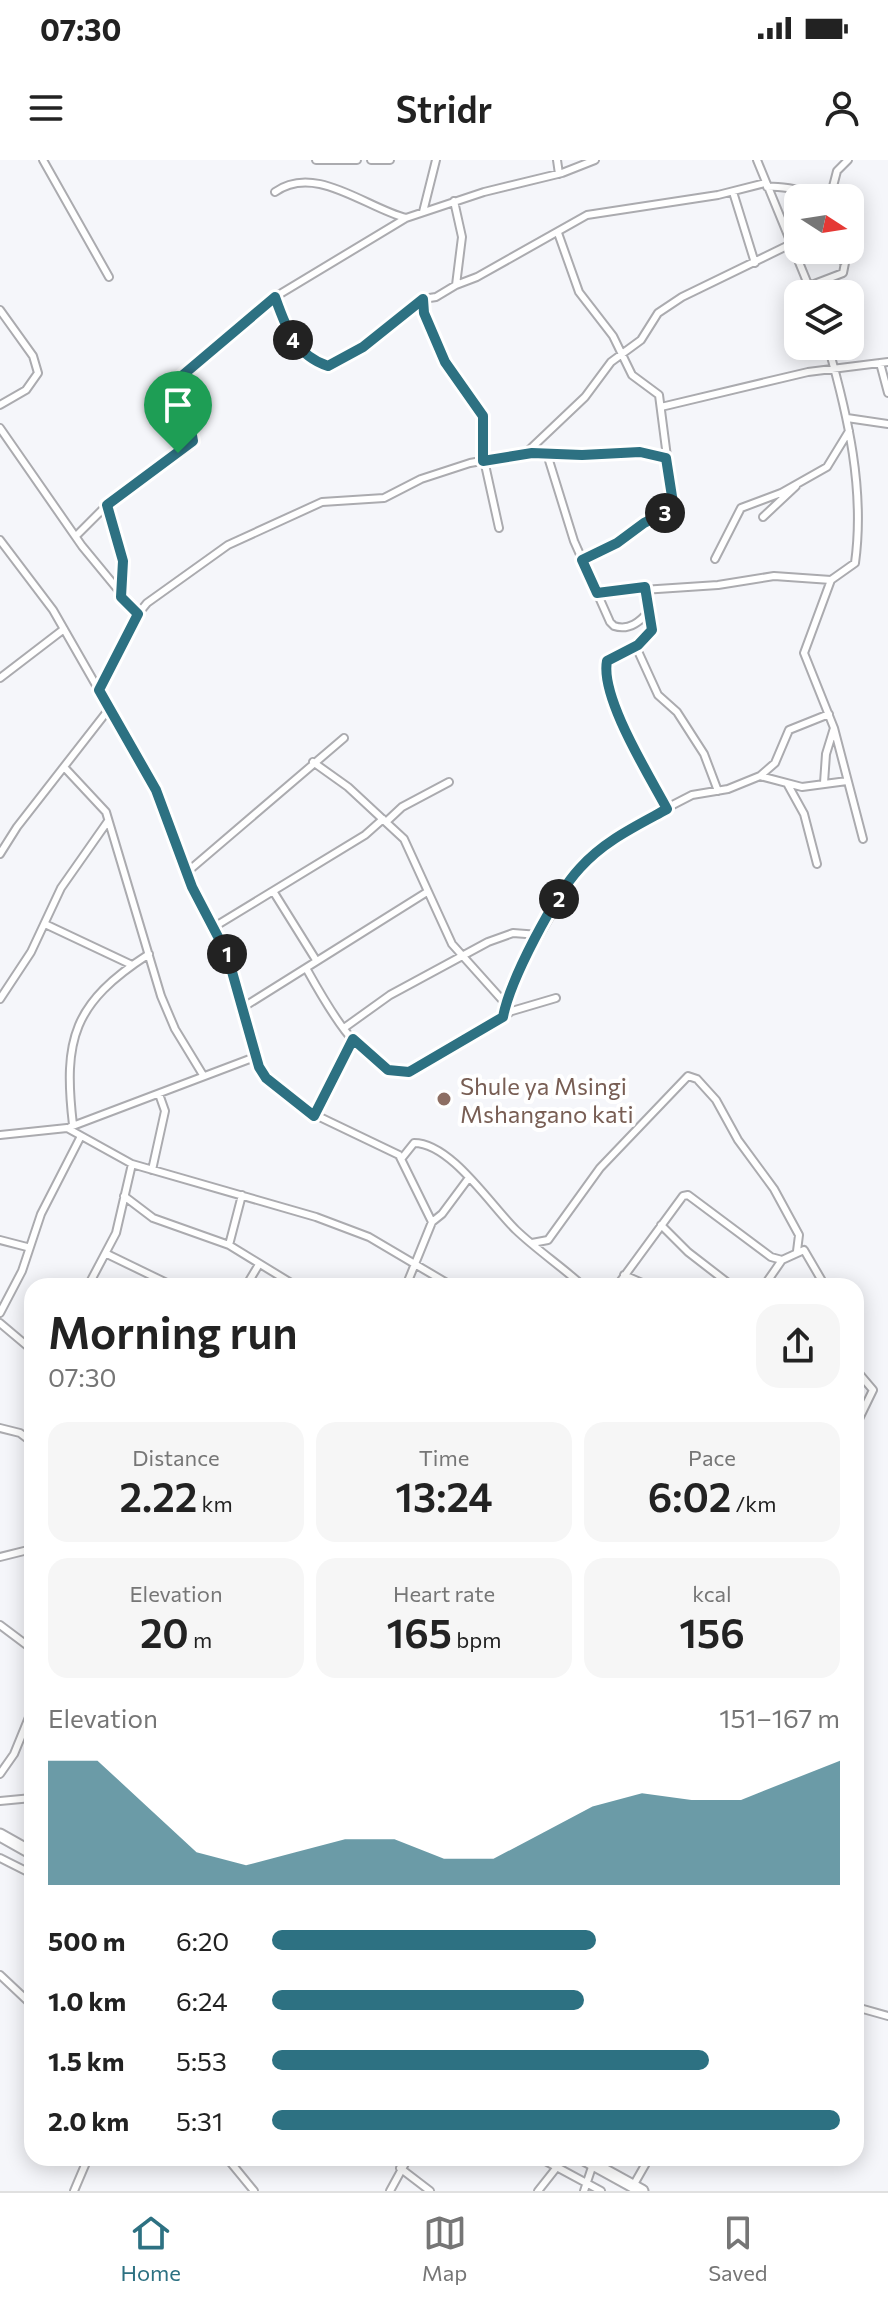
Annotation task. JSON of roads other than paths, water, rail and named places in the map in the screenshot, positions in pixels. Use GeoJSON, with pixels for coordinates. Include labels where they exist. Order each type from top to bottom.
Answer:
{"type":"FeatureCollection","features":[{"type":"Feature","properties":{"kind":"highway"},"geometry":{"type":"LineString","coordinates":[[0,1835],[24,1848]]}},
{"type":"Feature","properties":{"kind":"highway"},"geometry":{"type":"LineString","coordinates":[[597,2166],[637,2188]]}},
{"type":"Feature","properties":{"kind":"street"},"geometry":{"type":"LineString","coordinates":[[43,160],[109,277]]}},
{"type":"Feature","properties":{"kind":"street"},"geometry":{"type":"LineString","coordinates":[[316,160],[357,160]]}},
{"type":"Feature","properties":{"kind":"street"},"geometry":{"type":"LineString","coordinates":[[371,160],[390,160]]}},
{"type":"Feature","properties":{"kind":"street"},"geometry":{"type":"LineString","coordinates":[[423,212],[436,160]]}},
{"type":"Feature","properties":{"kind":"street"},"geometry":{"type":"LineString","coordinates":[[557,160],[559,174]]}},
{"type":"Feature","properties":{"kind":"street"},"geometry":{"type":"LineString","coordinates":[[76,536],[107,505],[193,441],[176,408],[173,387],[177,380],[275,297],[406,218],[454,201],[559,174],[595,160]]}},
{"type":"Feature","properties":{"kind":"street"},"geometry":{"type":"LineString","coordinates":[[757,160],[784,224]]}},
{"type":"Feature","properties":{"kind":"street"},"geometry":{"type":"LineString","coordinates":[[834,184],[837,171],[847,161],[856,160]]}},
{"type":"Feature","properties":{"kind":"street"},"geometry":{"type":"LineString","coordinates":[[275,192],[296,182],[318,183],[385,213],[406,218]]}},
{"type":"Feature","properties":{"kind":"street"},"geometry":{"type":"LineString","coordinates":[[275,297],[295,343],[304,354],[328,366],[363,347],[423,299],[436,297],[587,215],[766,185],[784,187]]}},
{"type":"Feature","properties":{"kind":"street"},"geometry":{"type":"LineString","coordinates":[[733,192],[755,263]]}},
{"type":"Feature","properties":{"kind":"street"},"geometry":{"type":"LineString","coordinates":[[454,201],[462,237],[456,285]]}},
{"type":"Feature","properties":{"kind":"street"},"geometry":{"type":"LineString","coordinates":[[558,233],[579,292],[613,336],[637,382],[655,389],[661,407],[672,508],[617,543],[582,560]]}},
{"type":"Feature","properties":{"kind":"street"},"geometry":{"type":"LineString","coordinates":[[526,453],[585,397],[611,362],[641,340],[658,313],[784,247]]}},
{"type":"Feature","properties":{"kind":"street"},"geometry":{"type":"LineString","coordinates":[[825,280],[843,273],[845,264]]}},
{"type":"Feature","properties":{"kind":"street"},"geometry":{"type":"LineString","coordinates":[[423,299],[424,313],[445,362],[483,416],[483,461],[499,528]]}},
{"type":"Feature","properties":{"kind":"street"},"geometry":{"type":"LineString","coordinates":[[0,310],[33,356],[38,373],[26,390],[0,405]]}},
{"type":"Feature","properties":{"kind":"street"},"geometry":{"type":"LineString","coordinates":[[597,593],[645,587],[718,585],[790,576],[831,580],[852,568],[857,553],[858,504],[850,428],[832,360]]}},
{"type":"Feature","properties":{"kind":"street"},"geometry":{"type":"LineString","coordinates":[[661,407],[834,370],[884,363],[888,393]]}},
{"type":"Feature","properties":{"kind":"street"},"geometry":{"type":"LineString","coordinates":[[847,418],[888,424]]}},
{"type":"Feature","properties":{"kind":"street"},"geometry":{"type":"LineString","coordinates":[[0,428],[29,474],[121,597],[138,614]]}},
{"type":"Feature","properties":{"kind":"street"},"geometry":{"type":"LineString","coordinates":[[715,559],[741,508],[781,493],[831,464],[850,428]]}},
{"type":"Feature","properties":{"kind":"street"},"geometry":{"type":"LineString","coordinates":[[99,690],[138,614],[206,559],[310,505],[384,498],[421,479],[483,461],[526,453],[640,452],[666,458]]}},
{"type":"Feature","properties":{"kind":"street"},"geometry":{"type":"LineString","coordinates":[[547,454],[582,560],[614,626],[635,624],[649,611]]}},
{"type":"Feature","properties":{"kind":"street"},"geometry":{"type":"LineString","coordinates":[[763,517],[800,480]]}},
{"type":"Feature","properties":{"kind":"street"},"geometry":{"type":"LineString","coordinates":[[107,505],[123,561],[121,597]]}},
{"type":"Feature","properties":{"kind":"street"},"geometry":{"type":"LineString","coordinates":[[0,540],[64,629],[156,790],[186,873],[227,954],[255,1057],[266,1078],[314,1116],[402,1158],[432,1222]]}},
{"type":"Feature","properties":{"kind":"street"},"geometry":{"type":"LineString","coordinates":[[831,580],[804,653],[834,728],[863,839]]}},
{"type":"Feature","properties":{"kind":"street"},"geometry":{"type":"LineString","coordinates":[[645,587],[652,630],[638,645],[607,661],[605,680],[615,708],[667,809]]}},
{"type":"Feature","properties":{"kind":"street"},"geometry":{"type":"LineString","coordinates":[[1,676],[64,629]]}},
{"type":"Feature","properties":{"kind":"street"},"geometry":{"type":"LineString","coordinates":[[638,645],[658,695],[677,712],[700,747],[718,791]]}},
{"type":"Feature","properties":{"kind":"street"},"geometry":{"type":"LineString","coordinates":[[0,854],[109,709]]}},
{"type":"Feature","properties":{"kind":"street"},"geometry":{"type":"LineString","coordinates":[[503,1017],[505,1004],[539,935],[579,869],[626,829],[692,795],[718,791],[760,776],[775,763],[789,730],[829,714]]}},
{"type":"Feature","properties":{"kind":"street"},"geometry":{"type":"LineString","coordinates":[[824,783],[826,754],[834,728]]}},
{"type":"Feature","properties":{"kind":"street"},"geometry":{"type":"LineString","coordinates":[[186,873],[344,738]]}},
{"type":"Feature","properties":{"kind":"street"},"geometry":{"type":"LineString","coordinates":[[313,762],[385,821],[413,852],[427,892],[462,957],[512,1011]]}},
{"type":"Feature","properties":{"kind":"street"},"geometry":{"type":"LineString","coordinates":[[64,767],[106,812],[175,1029],[203,1075]]}},
{"type":"Feature","properties":{"kind":"street"},"geometry":{"type":"LineString","coordinates":[[760,776],[788,785],[847,781]]}},
{"type":"Feature","properties":{"kind":"street"},"geometry":{"type":"LineString","coordinates":[[214,927],[365,835],[402,807],[449,782]]}},
{"type":"Feature","properties":{"kind":"street"},"geometry":{"type":"LineString","coordinates":[[788,785],[804,814],[817,864]]}},
{"type":"Feature","properties":{"kind":"street"},"geometry":{"type":"LineString","coordinates":[[0,999],[31,952],[61,888],[108,821]]}},
{"type":"Feature","properties":{"kind":"street"},"geometry":{"type":"LineString","coordinates":[[273,891],[316,960]]}},
{"type":"Feature","properties":{"kind":"street"},"geometry":{"type":"LineString","coordinates":[[242,1008],[427,892]]}},
{"type":"Feature","properties":{"kind":"street"},"geometry":{"type":"LineString","coordinates":[[45,924],[132,965]]}},
{"type":"Feature","properties":{"kind":"street"},"geometry":{"type":"LineString","coordinates":[[344,1028],[390,995],[505,934],[539,935]]}},
{"type":"Feature","properties":{"kind":"street"},"geometry":{"type":"LineString","coordinates":[[149,954],[95,998],[78,1029],[67,1084],[70,1127],[132,1164],[242,1195],[369,1237],[440,1278]]}},
{"type":"Feature","properties":{"kind":"street"},"geometry":{"type":"LineString","coordinates":[[306,968],[344,1028],[388,1070],[409,1072],[512,1011],[556,998]]}},
{"type":"Feature","properties":{"kind":"street"},"geometry":{"type":"LineString","coordinates":[[314,1116],[353,1039]]}},
{"type":"Feature","properties":{"kind":"street"},"geometry":{"type":"LineString","coordinates":[[1,1137],[70,1127],[255,1057]]}},
{"type":"Feature","properties":{"kind":"street"},"geometry":{"type":"LineString","coordinates":[[532,1243],[548,1240],[600,1168],[646,1116],[688,1076],[697,1079],[716,1100],[738,1140],[774,1189],[799,1235],[797,1251]]}},
{"type":"Feature","properties":{"kind":"street"},"geometry":{"type":"LineString","coordinates":[[152,1170],[165,1111],[159,1094]]}},
{"type":"Feature","properties":{"kind":"street"},"geometry":{"type":"LineString","coordinates":[[0,1313],[22,1271],[27,1247],[81,1136]]}},
{"type":"Feature","properties":{"kind":"street"},"geometry":{"type":"LineString","coordinates":[[402,1158],[410,1145],[421,1143],[437,1150],[532,1243],[574,1278]]}},
{"type":"Feature","properties":{"kind":"street"},"geometry":{"type":"LineString","coordinates":[[93,1278],[107,1254],[132,1164]]}},
{"type":"Feature","properties":{"kind":"street"},"geometry":{"type":"LineString","coordinates":[[409,1278],[432,1222],[442,1214],[468,1179]]}},
{"type":"Feature","properties":{"kind":"street"},"geometry":{"type":"LineString","coordinates":[[229,1245],[242,1195]]}},
{"type":"Feature","properties":{"kind":"street"},"geometry":{"type":"LineString","coordinates":[[124,1196],[153,1218],[229,1245],[281,1278]]}},
{"type":"Feature","properties":{"kind":"street"},"geometry":{"type":"LineString","coordinates":[[622,1278],[683,1196],[692,1196],[771,1257],[782,1260]]}},
{"type":"Feature","properties":{"kind":"street"},"geometry":{"type":"LineString","coordinates":[[661,1225],[688,1252],[722,1278]]}},
{"type":"Feature","properties":{"kind":"street"},"geometry":{"type":"LineString","coordinates":[[0,1240],[27,1247]]}},
{"type":"Feature","properties":{"kind":"street"},"geometry":{"type":"LineString","coordinates":[[770,1278],[782,1260],[804,1250],[821,1278]]}},
{"type":"Feature","properties":{"kind":"street"},"geometry":{"type":"LineString","coordinates":[[107,1254],[156,1278]]}},
{"type":"Feature","properties":{"kind":"street"},"geometry":{"type":"LineString","coordinates":[[251,1278],[258,1266]]}},
{"type":"Feature","properties":{"kind":"street"},"geometry":{"type":"LineString","coordinates":[[624,1275],[631,1278]]}},
{"type":"Feature","properties":{"kind":"street"},"geometry":{"type":"LineString","coordinates":[[0,1323],[24,1343]]}},
{"type":"Feature","properties":{"kind":"street"},"geometry":{"type":"LineString","coordinates":[[864,1379],[873,1390],[864,1409]]}},
{"type":"Feature","properties":{"kind":"street"},"geometry":{"type":"LineString","coordinates":[[0,1428],[24,1438]]}},
{"type":"Feature","properties":{"kind":"street"},"geometry":{"type":"LineString","coordinates":[[0,1557],[24,1551]]}},
{"type":"Feature","properties":{"kind":"street"},"geometry":{"type":"LineString","coordinates":[[0,1625],[24,1643]]}},
{"type":"Feature","properties":{"kind":"street"},"geometry":{"type":"LineString","coordinates":[[0,1774],[14,1754],[24,1730]]}},
{"type":"Feature","properties":{"kind":"street"},"geometry":{"type":"LineString","coordinates":[[0,1801],[24,1799]]}},
{"type":"Feature","properties":{"kind":"street"},"geometry":{"type":"LineString","coordinates":[[0,1858],[24,1870]]}},
{"type":"Feature","properties":{"kind":"street"},"geometry":{"type":"LineString","coordinates":[[0,1975],[24,1998]]}},
{"type":"Feature","properties":{"kind":"street"},"geometry":{"type":"LineString","coordinates":[[864,2009],[888,2016]]}},
{"type":"Feature","properties":{"kind":"street"},"geometry":{"type":"LineString","coordinates":[[74,2191],[85,2166]]}},
{"type":"Feature","properties":{"kind":"street"},"geometry":{"type":"LineString","coordinates":[[234,2166],[254,2191]]}},
{"type":"Feature","properties":{"kind":"street"},"geometry":{"type":"LineString","coordinates":[[585,2187],[586,2166]]}},
{"type":"Feature","properties":{"kind":"street"},"geometry":{"type":"LineString","coordinates":[[637,2188],[646,2166]]}},
{"type":"Feature","properties":{"kind":"street"},"geometry":{"type":"LineString","coordinates":[[538,2191],[557,2167],[585,2187],[601,2191]]}},
{"type":"Feature","properties":{"kind":"street"},"geometry":{"type":"LineString","coordinates":[[390,2191],[400,2168],[430,2191]]}},
{"type":"Feature","properties":{"kind":"place","name":"Shule ya Msingi Mshangano kati"},"geometry":{"type":"Point","coordinates":[444,1099]}}]}
